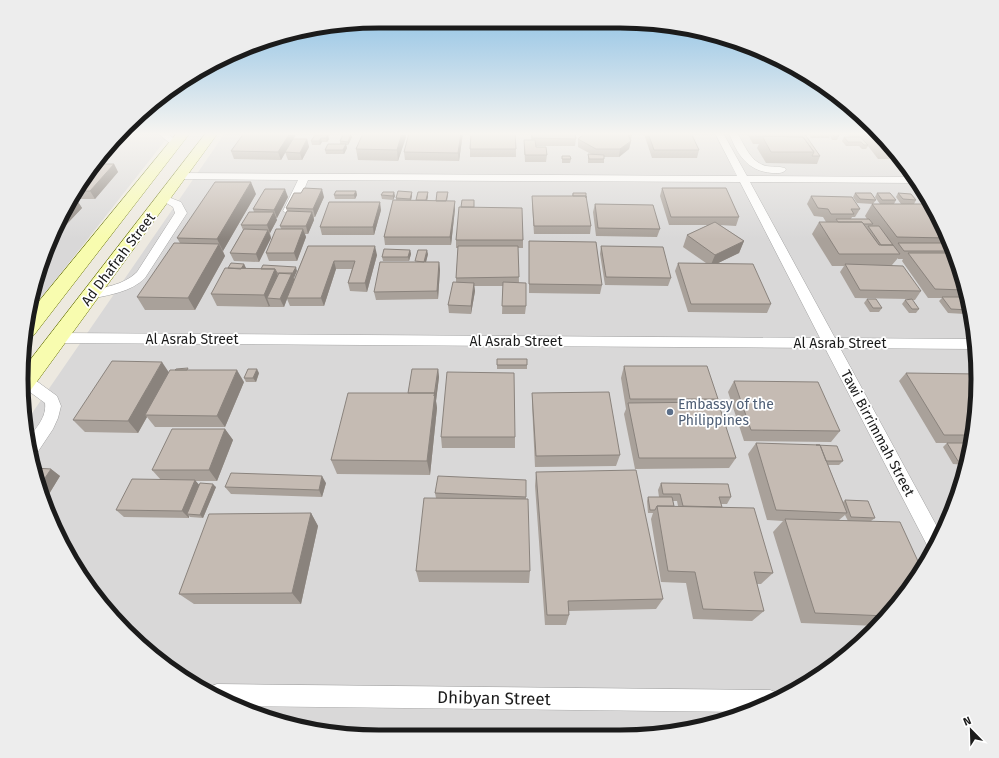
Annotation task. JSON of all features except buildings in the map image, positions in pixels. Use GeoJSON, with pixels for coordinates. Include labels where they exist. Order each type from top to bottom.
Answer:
{"type":"FeatureCollection","features":[{"type":"Feature","properties":{"kind":"main road","name":"Ad Dhafrah Street"},"geometry":{"type":"LineString","coordinates":[[33,321],[156,168]]}},
{"type":"Feature","properties":{"kind":"main road","name":"Ad Dhafrah Street"},"geometry":{"type":"LineString","coordinates":[[28,378],[186,168]]}},
{"type":"Feature","properties":{"kind":"street","name":"Tawi Birrimmah Street"},"geometry":{"type":"LineString","coordinates":[[738,168],[933,537]]}},
{"type":"Feature","properties":{"kind":"street"},"geometry":{"type":"LineString","coordinates":[[761,168],[768,170],[816,170]]}},
{"type":"Feature","properties":{"kind":"street"},"geometry":{"type":"LineString","coordinates":[[180,176],[909,180]]}},
{"type":"Feature","properties":{"kind":"street"},"geometry":{"type":"LineString","coordinates":[[284,224],[305,176]]}},
{"type":"Feature","properties":{"kind":"street"},"geometry":{"type":"LineString","coordinates":[[90,296],[123,287],[141,275],[181,213],[181,209],[177,204],[163,198]]}},
{"type":"Feature","properties":{"kind":"street","name":"Al Asrab Street"},"geometry":{"type":"LineString","coordinates":[[58,338],[969,344]]}},
{"type":"Feature","properties":{"kind":"street"},"geometry":{"type":"LineString","coordinates":[[28,386],[52,400],[54,404],[53,415],[34,443]]}},
{"type":"Feature","properties":{"kind":"street","name":"Dhibyan Street"},"geometry":{"type":"LineString","coordinates":[[227,695],[759,701]]}},
{"type":"Feature","properties":{"kind":"shaded area"},"geometry":{"type":"Polygon","coordinates":[[[99,168],[143,168],[36,304],[47,266],[64,224],[75,203],[99,168]]]}},
{"type":"Feature","properties":{"kind":"shaded area"},"geometry":{"type":"Polygon","coordinates":[[[201,168],[900,168],[912,184],[935,224],[952,266],[964,311],[970,356],[971,379],[968,425],[959,470],[952,492],[935,534],[924,554],[912,574],[884,610],[851,643],[834,657],[796,683],[775,694],[711,718],[666,727],[643,729],[356,729],[333,727],[288,718],[224,694],[184,671],[148,643],[115,610],[87,574],[64,534],[47,492],[40,470],[30,416],[201,168]]]}},
{"type":"Feature","properties":{"kind":"place","name":"Embassy of the Philippines"},"geometry":{"type":"Point","coordinates":[670,412]}}]}
